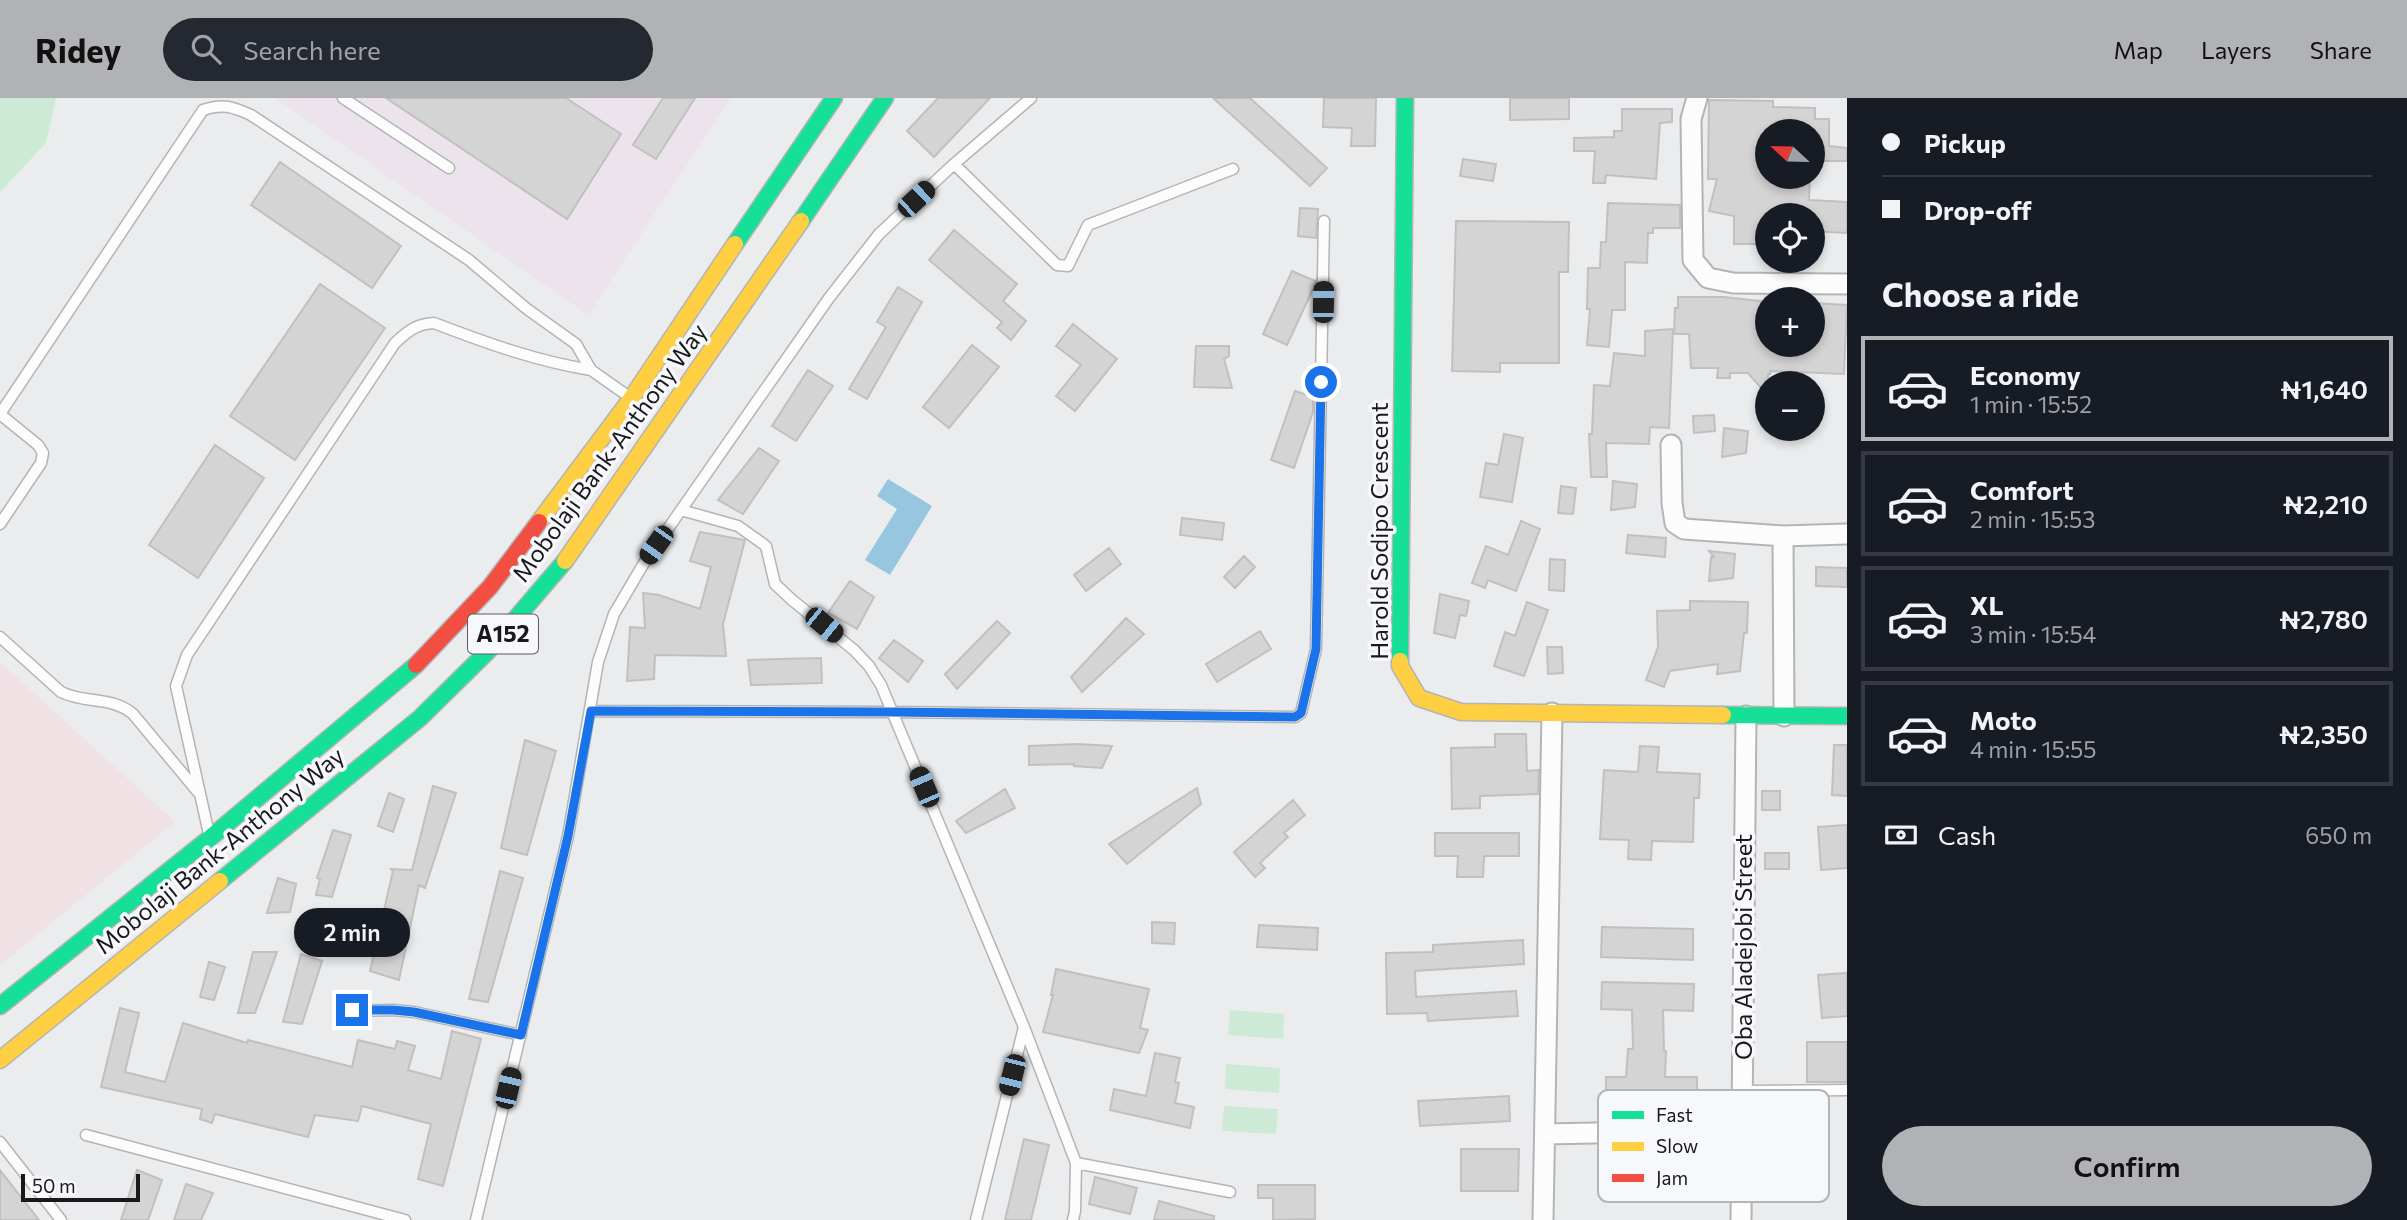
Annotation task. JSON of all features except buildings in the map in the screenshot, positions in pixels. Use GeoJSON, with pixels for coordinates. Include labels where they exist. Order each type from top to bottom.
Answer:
{"type":"FeatureCollection","features":[{"type":"Feature","properties":{"kind":"main road","name":"Mobolaji Bank-Anthony Way"},"geometry":{"type":"LineString","coordinates":[[0,1006],[210,838],[407,674],[490,587],[631,399],[834,98]]}},
{"type":"Feature","properties":{"kind":"main road","name":"Mobolaji Bank-Anthony Way"},"geometry":{"type":"LineString","coordinates":[[0,1060],[420,718],[487,652],[574,550],[885,98]]}},
{"type":"Feature","properties":{"kind":"main road","name":"Harold Sodipo Crescent"},"geometry":{"type":"LineString","coordinates":[[1405,98],[1401,666],[1419,698],[1461,712],[1847,716]]}},
{"type":"Feature","properties":{"kind":"street"},"geometry":{"type":"LineString","coordinates":[[1697,98],[1691,119],[1693,260],[1708,278],[1733,283],[1847,284]]}},
{"type":"Feature","properties":{"kind":"street"},"geometry":{"type":"LineString","coordinates":[[1671,445],[1675,523],[1684,529],[1783,536],[1847,534]]}},
{"type":"Feature","properties":{"kind":"street"},"geometry":{"type":"LineString","coordinates":[[1783,536],[1784,716]]}},
{"type":"Feature","properties":{"kind":"street"},"geometry":{"type":"LineString","coordinates":[[1543,1220],[1552,713]]}},
{"type":"Feature","properties":{"kind":"street","name":"Oba Aladejobi Street"},"geometry":{"type":"LineString","coordinates":[[1743,1090],[1746,716]]}},
{"type":"Feature","properties":{"kind":"street"},"geometry":{"type":"LineString","coordinates":[[1545,1134],[1598,1133]]}},
{"type":"Feature","properties":{"kind":"street","name":"Oba Aladejobi Street"},"geometry":{"type":"LineString","coordinates":[[1741,1202],[1741,1220]]}},
{"type":"Feature","properties":{"kind":"lane"},"geometry":{"type":"LineString","coordinates":[[343,98],[449,168]]}},
{"type":"Feature","properties":{"kind":"lane"},"geometry":{"type":"LineString","coordinates":[[476,1220],[568,836],[598,662],[614,614],[644,563],[830,298],[879,234],[954,164],[1031,98]]}},
{"type":"Feature","properties":{"kind":"lane"},"geometry":{"type":"LineString","coordinates":[[0,524],[41,463],[43,453],[38,445],[0,414],[203,110],[216,105],[229,105],[251,116],[469,260],[527,309],[576,344],[591,370],[631,399]]}},
{"type":"Feature","properties":{"kind":"lane"},"geometry":{"type":"LineString","coordinates":[[954,164],[1057,265],[1068,266],[1088,225],[1233,169]]}},
{"type":"Feature","properties":{"kind":"lane"},"geometry":{"type":"LineString","coordinates":[[591,711],[1295,717],[1301,713],[1316,649],[1324,221]]}},
{"type":"Feature","properties":{"kind":"lane"},"geometry":{"type":"LineString","coordinates":[[210,838],[176,686],[187,655],[395,343],[410,329],[421,324],[434,323],[511,352],[591,370]]}},
{"type":"Feature","properties":{"kind":"lane"},"geometry":{"type":"LineString","coordinates":[[681,510],[738,526],[766,546],[775,584],[854,650],[869,666],[881,685],[1024,1027],[1076,1163],[1073,1220]]}},
{"type":"Feature","properties":{"kind":"lane"},"geometry":{"type":"LineString","coordinates":[[0,637],[61,692],[72,698],[123,706],[201,795]]}},
{"type":"Feature","properties":{"kind":"lane"},"geometry":{"type":"LineString","coordinates":[[352,1010],[414,1012],[521,1035]]}},
{"type":"Feature","properties":{"kind":"lane"},"geometry":{"type":"LineString","coordinates":[[976,1220],[1024,1027]]}},
{"type":"Feature","properties":{"kind":"lane"},"geometry":{"type":"LineString","coordinates":[[1829,1090],[1847,1090]]}},
{"type":"Feature","properties":{"kind":"lane"},"geometry":{"type":"LineString","coordinates":[[86,1135],[405,1220]]}},
{"type":"Feature","properties":{"kind":"lane"},"geometry":{"type":"LineString","coordinates":[[0,1142],[61,1220]]}},
{"type":"Feature","properties":{"kind":"lane"},"geometry":{"type":"LineString","coordinates":[[1076,1163],[1230,1192]]}},
{"type":"Feature","properties":{"kind":"shaded area"},"geometry":{"type":"Polygon","coordinates":[[[275,98],[731,98],[588,315],[275,98]]]}},
{"type":"Feature","properties":{"kind":"shaded area"},"geometry":{"type":"Polygon","coordinates":[[[0,662],[175,822],[0,965],[0,662]]]}},
{"type":"Feature","properties":{"kind":"green space"},"geometry":{"type":"Polygon","coordinates":[[[0,98],[56,98],[46,143],[0,192],[0,98]]]}},
{"type":"Feature","properties":{"kind":"green space"},"geometry":{"type":"Polygon","coordinates":[[[1230,1010],[1284,1014],[1283,1039],[1228,1035],[1230,1010]]]}},
{"type":"Feature","properties":{"kind":"green space"},"geometry":{"type":"Polygon","coordinates":[[[1226,1064],[1280,1068],[1279,1093],[1225,1089],[1226,1064]]]}},
{"type":"Feature","properties":{"kind":"green space"},"geometry":{"type":"Polygon","coordinates":[[[1224,1106],[1278,1109],[1276,1134],[1222,1131],[1224,1106]]]}},
{"type":"Feature","properties":{"kind":"water"},"geometry":{"type":"Polygon","coordinates":[[[888,479],[932,506],[890,575],[865,560],[897,509],[877,496],[888,479]]]}},
{"type":"Feature","properties":{"kind":"traffic: fast"},"geometry":{"type":"LineString","coordinates":[[735,244],[834,98]]}},
{"type":"Feature","properties":{"kind":"traffic: fast"},"geometry":{"type":"LineString","coordinates":[[801,221],[885,98]]}},
{"type":"Feature","properties":{"kind":"traffic: fast"},"geometry":{"type":"LineString","coordinates":[[1400,661],[1405,98]]}},
{"type":"Feature","properties":{"kind":"traffic: fast"},"geometry":{"type":"LineString","coordinates":[[220,881],[420,718],[487,652],[565,561]]}},
{"type":"Feature","properties":{"kind":"traffic: fast"},"geometry":{"type":"LineString","coordinates":[[0,1006],[210,838],[416,665]]}},
{"type":"Feature","properties":{"kind":"traffic: fast"},"geometry":{"type":"LineString","coordinates":[[1723,715],[1847,716]]}},
{"type":"Feature","properties":{"kind":"traffic: slow"},"geometry":{"type":"LineString","coordinates":[[565,561],[801,221]]}},
{"type":"Feature","properties":{"kind":"traffic: slow"},"geometry":{"type":"LineString","coordinates":[[539,522],[631,399],[735,244]]}},
{"type":"Feature","properties":{"kind":"traffic: slow"},"geometry":{"type":"LineString","coordinates":[[1400,661],[1400,666],[1419,698],[1461,712],[1723,715]]}},
{"type":"Feature","properties":{"kind":"traffic: slow"},"geometry":{"type":"LineString","coordinates":[[0,1060],[220,881]]}},
{"type":"Feature","properties":{"kind":"traffic: jam"},"geometry":{"type":"LineString","coordinates":[[416,665],[490,587],[539,522]]}},
{"type":"Feature","properties":{"kind":"route"},"geometry":{"type":"LineString","coordinates":[[352,1010],[414,1012],[521,1035],[568,836],[591,711],[1295,717],[1301,713],[1316,649],[1321,382]]}}]}
